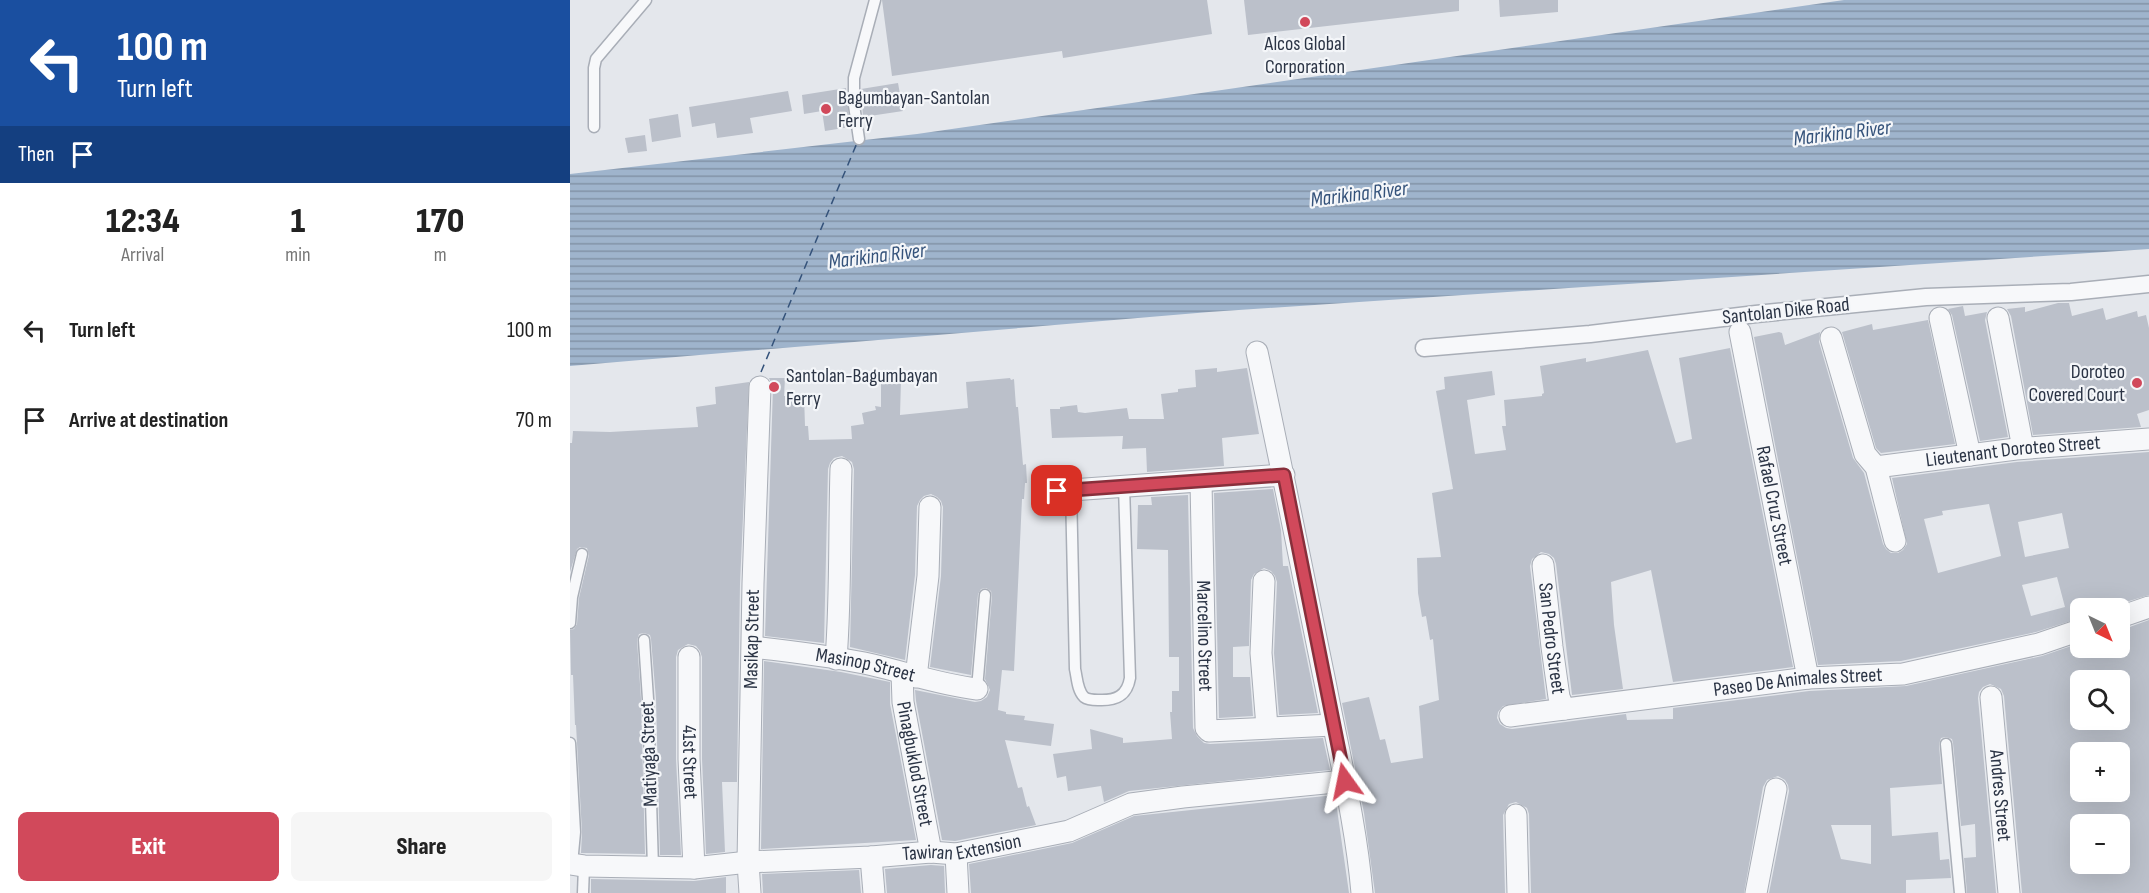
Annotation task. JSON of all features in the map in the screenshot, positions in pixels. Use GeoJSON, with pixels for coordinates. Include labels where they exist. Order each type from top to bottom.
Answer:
{"type":"FeatureCollection","features":[{"type":"Feature","properties":{"kind":"street","name":"Santolan Dike Road"},"geometry":{"type":"LineString","coordinates":[[1424,348],[1590,334],[1926,297],[2071,292],[2149,284]]}},
{"type":"Feature","properties":{"kind":"street"},"geometry":{"type":"LineString","coordinates":[[1940,318],[1970,456]]}},
{"type":"Feature","properties":{"kind":"street"},"geometry":{"type":"LineString","coordinates":[[1998,318],[2023,448]]}},
{"type":"Feature","properties":{"kind":"street","name":"Rafael Cruz Street"},"geometry":{"type":"LineString","coordinates":[[1740,332],[1808,678]]}},
{"type":"Feature","properties":{"kind":"street"},"geometry":{"type":"LineString","coordinates":[[1831,338],[1865,454],[1876,467],[1895,541]]}},
{"type":"Feature","properties":{"kind":"street"},"geometry":{"type":"LineString","coordinates":[[1257,352],[1345,781],[1359,855],[1362,893]]}},
{"type":"Feature","properties":{"kind":"street","name":"Masikap Street"},"geometry":{"type":"LineString","coordinates":[[750,893],[748,862],[753,584],[760,387]]}},
{"type":"Feature","properties":{"kind":"street","name":"Lieutenant Doroteo Street"},"geometry":{"type":"LineString","coordinates":[[1876,467],[2023,448],[2149,439]]}},
{"type":"Feature","properties":{"kind":"street"},"geometry":{"type":"LineString","coordinates":[[836,659],[840,611],[841,469]]}},
{"type":"Feature","properties":{"kind":"street"},"geometry":{"type":"LineString","coordinates":[[1043,492],[1284,475]]}},
{"type":"Feature","properties":{"kind":"street","name":"Marcelino Street"},"geometry":{"type":"LineString","coordinates":[[1201,482],[1206,728],[1209,731],[1333,725]]}},
{"type":"Feature","properties":{"kind":"street","name":"Pinagbuklod Street"},"geometry":{"type":"LineString","coordinates":[[930,507],[928,576],[903,702],[931,852]]}},
{"type":"Feature","properties":{"kind":"street","name":"San Pedro Street"},"geometry":{"type":"LineString","coordinates":[[1543,565],[1559,697],[1564,709]]}},
{"type":"Feature","properties":{"kind":"street"},"geometry":{"type":"LineString","coordinates":[[1264,581],[1261,653],[1267,727]]}},
{"type":"Feature","properties":{"kind":"street"},"geometry":{"type":"LineString","coordinates":[[2130,614],[2149,607]]}},
{"type":"Feature","properties":{"kind":"street","name":"Paseo De Animales Street"},"geometry":{"type":"LineString","coordinates":[[1510,716],[1808,678],[1903,674],[2039,644],[2070,633]]}},
{"type":"Feature","properties":{"kind":"street","name":"Masinop Street"},"geometry":{"type":"LineString","coordinates":[[753,647],[872,664],[909,675],[977,689]]}},
{"type":"Feature","properties":{"kind":"street","name":"41st Street"},"geometry":{"type":"LineString","coordinates":[[689,657],[689,759],[694,868]]}},
{"type":"Feature","properties":{"kind":"street","name":"Andres Street"},"geometry":{"type":"LineString","coordinates":[[1991,697],[2009,893]]}},
{"type":"Feature","properties":{"kind":"street","name":"Tawiran Extension"},"geometry":{"type":"LineString","coordinates":[[575,865],[694,868],[748,862],[931,852],[956,854],[1069,831],[1131,804],[1345,781]]}},
{"type":"Feature","properties":{"kind":"street"},"geometry":{"type":"LineString","coordinates":[[1756,893],[1776,789]]}},
{"type":"Feature","properties":{"kind":"street"},"geometry":{"type":"LineString","coordinates":[[1516,815],[1518,893]]}},
{"type":"Feature","properties":{"kind":"street"},"geometry":{"type":"LineString","coordinates":[[956,854],[958,893]]}},
{"type":"Feature","properties":{"kind":"street"},"geometry":{"type":"LineString","coordinates":[[872,857],[874,893]]}},
{"type":"Feature","properties":{"kind":"lane"},"geometry":{"type":"LineString","coordinates":[[594,127],[596,59],[645,0]]}},
{"type":"Feature","properties":{"kind":"lane"},"geometry":{"type":"LineString","coordinates":[[859,139],[854,105],[854,78],[875,0]]}},
{"type":"Feature","properties":{"kind":"lane"},"geometry":{"type":"LineString","coordinates":[[1071,490],[1078,686],[1084,697],[1109,701],[1120,697],[1128,689],[1130,678],[1124,486]]}},
{"type":"Feature","properties":{"kind":"lane"},"geometry":{"type":"LineString","coordinates":[[570,622],[572,597],[582,554]]}},
{"type":"Feature","properties":{"kind":"lane"},"geometry":{"type":"LineString","coordinates":[[977,689],[985,595]]}},
{"type":"Feature","properties":{"kind":"lane","name":"Matiyaga Street"},"geometry":{"type":"LineString","coordinates":[[644,639],[653,868]]}},
{"type":"Feature","properties":{"kind":"lane"},"geometry":{"type":"LineString","coordinates":[[570,743],[575,865],[583,893]]}},
{"type":"Feature","properties":{"kind":"lane"},"geometry":{"type":"LineString","coordinates":[[1946,744],[1960,893]]}},
{"type":"Feature","properties":{"kind":"water","name":"Marikina River"},"geometry":{"type":"Polygon","coordinates":[[[1844,0],[2149,0],[2149,249],[1209,312],[570,366],[570,174],[917,134],[1844,0]]]}},
{"type":"Feature","properties":{"kind":"building"},"geometry":{"type":"Polygon","coordinates":[[[882,0],[1207,0],[1212,34],[1063,58],[1062,51],[892,76],[882,0]]]}},
{"type":"Feature","properties":{"kind":"building","name":"Alcos Global Corporation"},"geometry":{"type":"Polygon","coordinates":[[[1244,0],[1459,0],[1459,11],[1248,35],[1244,0]]]}},
{"type":"Feature","properties":{"kind":"building"},"geometry":{"type":"Polygon","coordinates":[[[1499,0],[1558,0],[1558,12],[1500,17],[1499,0]]]}},
{"type":"Feature","properties":{"kind":"building"},"geometry":{"type":"Polygon","coordinates":[[[898,83],[903,111],[863,117],[861,89],[898,83]]]}},
{"type":"Feature","properties":{"kind":"building","name":"Bagumbayan-Santolan Ferry"},"geometry":{"type":"Polygon","coordinates":[[[846,88],[850,127],[825,131],[822,111],[804,114],[802,95],[846,88]]]}},
{"type":"Feature","properties":{"kind":"building"},"geometry":{"type":"Polygon","coordinates":[[[788,91],[792,111],[750,118],[753,133],[717,138],[715,123],[692,127],[689,107],[788,91]]]}},
{"type":"Feature","properties":{"kind":"building"},"geometry":{"type":"Polygon","coordinates":[[[678,114],[681,137],[652,142],[649,119],[678,114]]]}},
{"type":"Feature","properties":{"kind":"building"},"geometry":{"type":"Polygon","coordinates":[[[645,135],[647,151],[628,153],[625,138],[645,135]]]}},
{"type":"Feature","properties":{"kind":"building"},"geometry":{"type":"Polygon","coordinates":[[[2058,303],[2069,303],[2072,316],[2103,308],[2106,320],[2137,311],[2138,317],[2146,315],[2149,328],[2149,410],[2137,414],[2141,427],[2033,435],[2011,316],[2007,309],[2025,307],[2025,312],[2058,303]]]}},
{"type":"Feature","properties":{"kind":"building"},"geometry":{"type":"Polygon","coordinates":[[[1963,306],[1965,316],[1987,312],[1985,320],[2008,437],[1980,441],[1952,315],[1948,309],[1963,306]]]}},
{"type":"Feature","properties":{"kind":"building"},"geometry":{"type":"Polygon","coordinates":[[[1928,320],[1955,444],[1881,453],[1876,448],[1842,332],[1872,324],[1873,330],[1928,320]]]}},
{"type":"Feature","properties":{"kind":"building"},"geometry":{"type":"Polygon","coordinates":[[[1779,332],[1782,333],[1785,345],[1820,332],[1819,342],[1853,458],[1864,473],[1883,544],[1891,553],[1898,553],[1907,544],[1892,478],[2017,462],[2149,452],[2149,595],[2130,601],[2130,598],[2070,598],[2070,621],[2036,632],[1901,661],[1818,665],[1754,337],[1779,332]],[[1989,504],[1942,511],[1943,515],[1924,519],[1938,573],[2001,556],[1989,504]],[[2062,513],[2018,522],[2025,557],[2069,548],[2062,513]],[[2057,577],[2022,585],[2031,616],[2065,607],[2057,577]]]}},
{"type":"Feature","properties":{"kind":"building"},"geometry":{"type":"Polygon","coordinates":[[[1730,348],[1793,667],[1673,682],[1651,570],[1611,582],[1614,625],[1623,689],[1572,695],[1556,564],[1554,558],[1549,554],[1541,552],[1532,559],[1530,566],[1546,699],[1503,706],[1497,718],[1500,724],[1512,729],[1626,714],[1627,720],[1673,719],[1673,708],[1809,691],[1906,686],[2042,656],[2070,646],[2070,658],[2130,658],[2130,627],[2149,620],[2149,893],[2022,893],[2004,696],[2001,689],[1990,684],[1983,687],[1978,698],[1996,893],[1967,893],[1964,858],[1976,857],[1975,824],[1961,826],[1953,743],[1952,739],[1946,737],[1941,738],[1939,744],[1942,784],[1890,788],[1892,836],[1938,832],[1940,860],[1949,859],[1951,878],[1906,880],[1906,893],[1769,893],[1789,791],[1785,780],[1778,776],[1767,780],[1763,787],[1744,893],[1531,893],[1529,814],[1527,808],[1516,802],[1509,804],[1503,815],[1505,893],[1375,893],[1364,813],[1342,703],[1369,697],[1380,740],[1385,739],[1391,763],[1423,758],[1419,706],[1439,700],[1433,639],[1430,640],[1426,616],[1422,617],[1418,593],[1417,558],[1441,557],[1432,493],[1453,489],[1436,391],[1445,389],[1444,377],[1492,371],[1495,395],[1467,400],[1475,454],[1506,450],[1502,426],[1506,426],[1504,400],[1542,396],[1544,393],[1540,366],[1586,358],[1586,362],[1648,350],[1676,443],[1692,439],[1679,358],[1730,348]],[[1831,825],[1841,859],[1871,864],[1871,825],[1831,825]]]}},
{"type":"Feature","properties":{"kind":"building"},"geometry":{"type":"Polygon","coordinates":[[[1217,368],[1217,372],[1247,368],[1259,434],[1222,438],[1224,466],[1147,472],[1146,448],[1122,449],[1123,436],[1052,438],[1050,409],[1077,405],[1078,412],[1085,413],[1127,408],[1129,419],[1164,419],[1161,394],[1196,387],[1195,370],[1217,368]]]}},
{"type":"Feature","properties":{"kind":"building"},"geometry":{"type":"Polygon","coordinates":[[[769,378],[785,378],[784,396],[804,395],[805,426],[808,426],[809,440],[852,439],[851,426],[864,424],[862,413],[876,410],[875,406],[881,407],[881,379],[901,380],[900,415],[968,408],[966,382],[1014,379],[1027,483],[1025,483],[1024,499],[1022,499],[1014,671],[1002,670],[998,710],[1006,714],[1025,716],[1024,720],[1054,724],[1051,746],[1005,740],[1018,788],[1022,787],[1027,807],[1029,806],[1036,825],[955,841],[942,840],[915,690],[975,702],[987,697],[990,690],[985,679],[992,596],[991,591],[986,588],[981,589],[978,594],[971,675],[930,667],[941,576],[943,507],[937,497],[931,494],[924,496],[917,506],[915,575],[905,660],[850,647],[854,469],[852,462],[842,456],[834,458],[828,469],[824,643],[765,636],[773,387],[769,378]]]}},
{"type":"Feature","properties":{"kind":"building"},"geometry":{"type":"Polygon","coordinates":[[[749,382],[740,584],[737,782],[722,782],[725,852],[706,854],[702,759],[702,657],[696,646],[688,644],[678,650],[676,657],[676,759],[681,855],[660,855],[656,699],[651,639],[650,635],[644,633],[639,634],[637,640],[645,854],[581,853],[582,832],[570,630],[574,629],[577,624],[579,598],[589,555],[587,548],[577,549],[570,572],[570,443],[572,443],[573,431],[610,432],[698,427],[696,407],[716,404],[715,387],[749,382]]]}},
{"type":"Feature","properties":{"kind":"building"},"geometry":{"type":"Polygon","coordinates":[[[1273,489],[1281,530],[1283,566],[1288,566],[1318,713],[1279,715],[1274,653],[1277,582],[1271,571],[1264,568],[1254,574],[1251,580],[1249,646],[1233,647],[1233,677],[1250,677],[1253,716],[1219,718],[1214,493],[1273,489]]]}},
{"type":"Feature","properties":{"kind":"building"},"geometry":{"type":"Polygon","coordinates":[[[1188,495],[1193,728],[1197,736],[1204,743],[1210,744],[1323,738],[1330,770],[1129,791],[1104,802],[1101,786],[1068,791],[1066,776],[1057,778],[1053,754],[1092,749],[1090,729],[1123,738],[1123,743],[1172,739],[1170,712],[1172,712],[1172,691],[1179,691],[1179,657],[1169,657],[1168,550],[1137,549],[1138,505],[1152,505],[1151,497],[1188,495]]]}},
{"type":"Feature","properties":{"kind":"building"},"geometry":{"type":"Polygon","coordinates":[[[764,661],[841,672],[890,682],[890,704],[916,840],[761,849],[764,661]]]}},
{"type":"Feature","properties":{"kind":"building"},"geometry":{"type":"Polygon","coordinates":[[[1335,795],[1349,893],[971,893],[969,864],[1072,843],[1134,816],[1335,795]]]}},
{"type":"Feature","properties":{"kind":"building"},"geometry":{"type":"Polygon","coordinates":[[[944,866],[945,893],[887,893],[885,869],[944,866]]]}},
{"type":"Feature","properties":{"kind":"building"},"geometry":{"type":"Polygon","coordinates":[[[859,870],[861,893],[763,893],[762,874],[859,870]]]}},
{"type":"Feature","properties":{"kind":"building"},"geometry":{"type":"Polygon","coordinates":[[[726,877],[726,893],[591,893],[591,879],[694,881],[726,877]]]}},
{"type":"Feature","properties":{"kind":"ferry route"},"geometry":{"type":"LineString","coordinates":[[761,372],[857,143]]}},
{"type":"Feature","properties":{"kind":"place","name":"Alcos Global Corporation"},"geometry":{"type":"Point","coordinates":[1305,22]}},
{"type":"Feature","properties":{"kind":"place","name":"Bagumbayan-Santolan Ferry"},"geometry":{"type":"Point","coordinates":[826,109]}},
{"type":"Feature","properties":{"kind":"place","name":"Doroteo Covered Court"},"geometry":{"type":"Point","coordinates":[2137,383]}},
{"type":"Feature","properties":{"kind":"place","name":"Santolan-Bagumbayan Ferry"},"geometry":{"type":"Point","coordinates":[774,387]}},
{"type":"Feature","properties":{"kind":"route"},"geometry":{"type":"LineString","coordinates":[[1057,491],[1284,475],[1345,781]]}}]}
